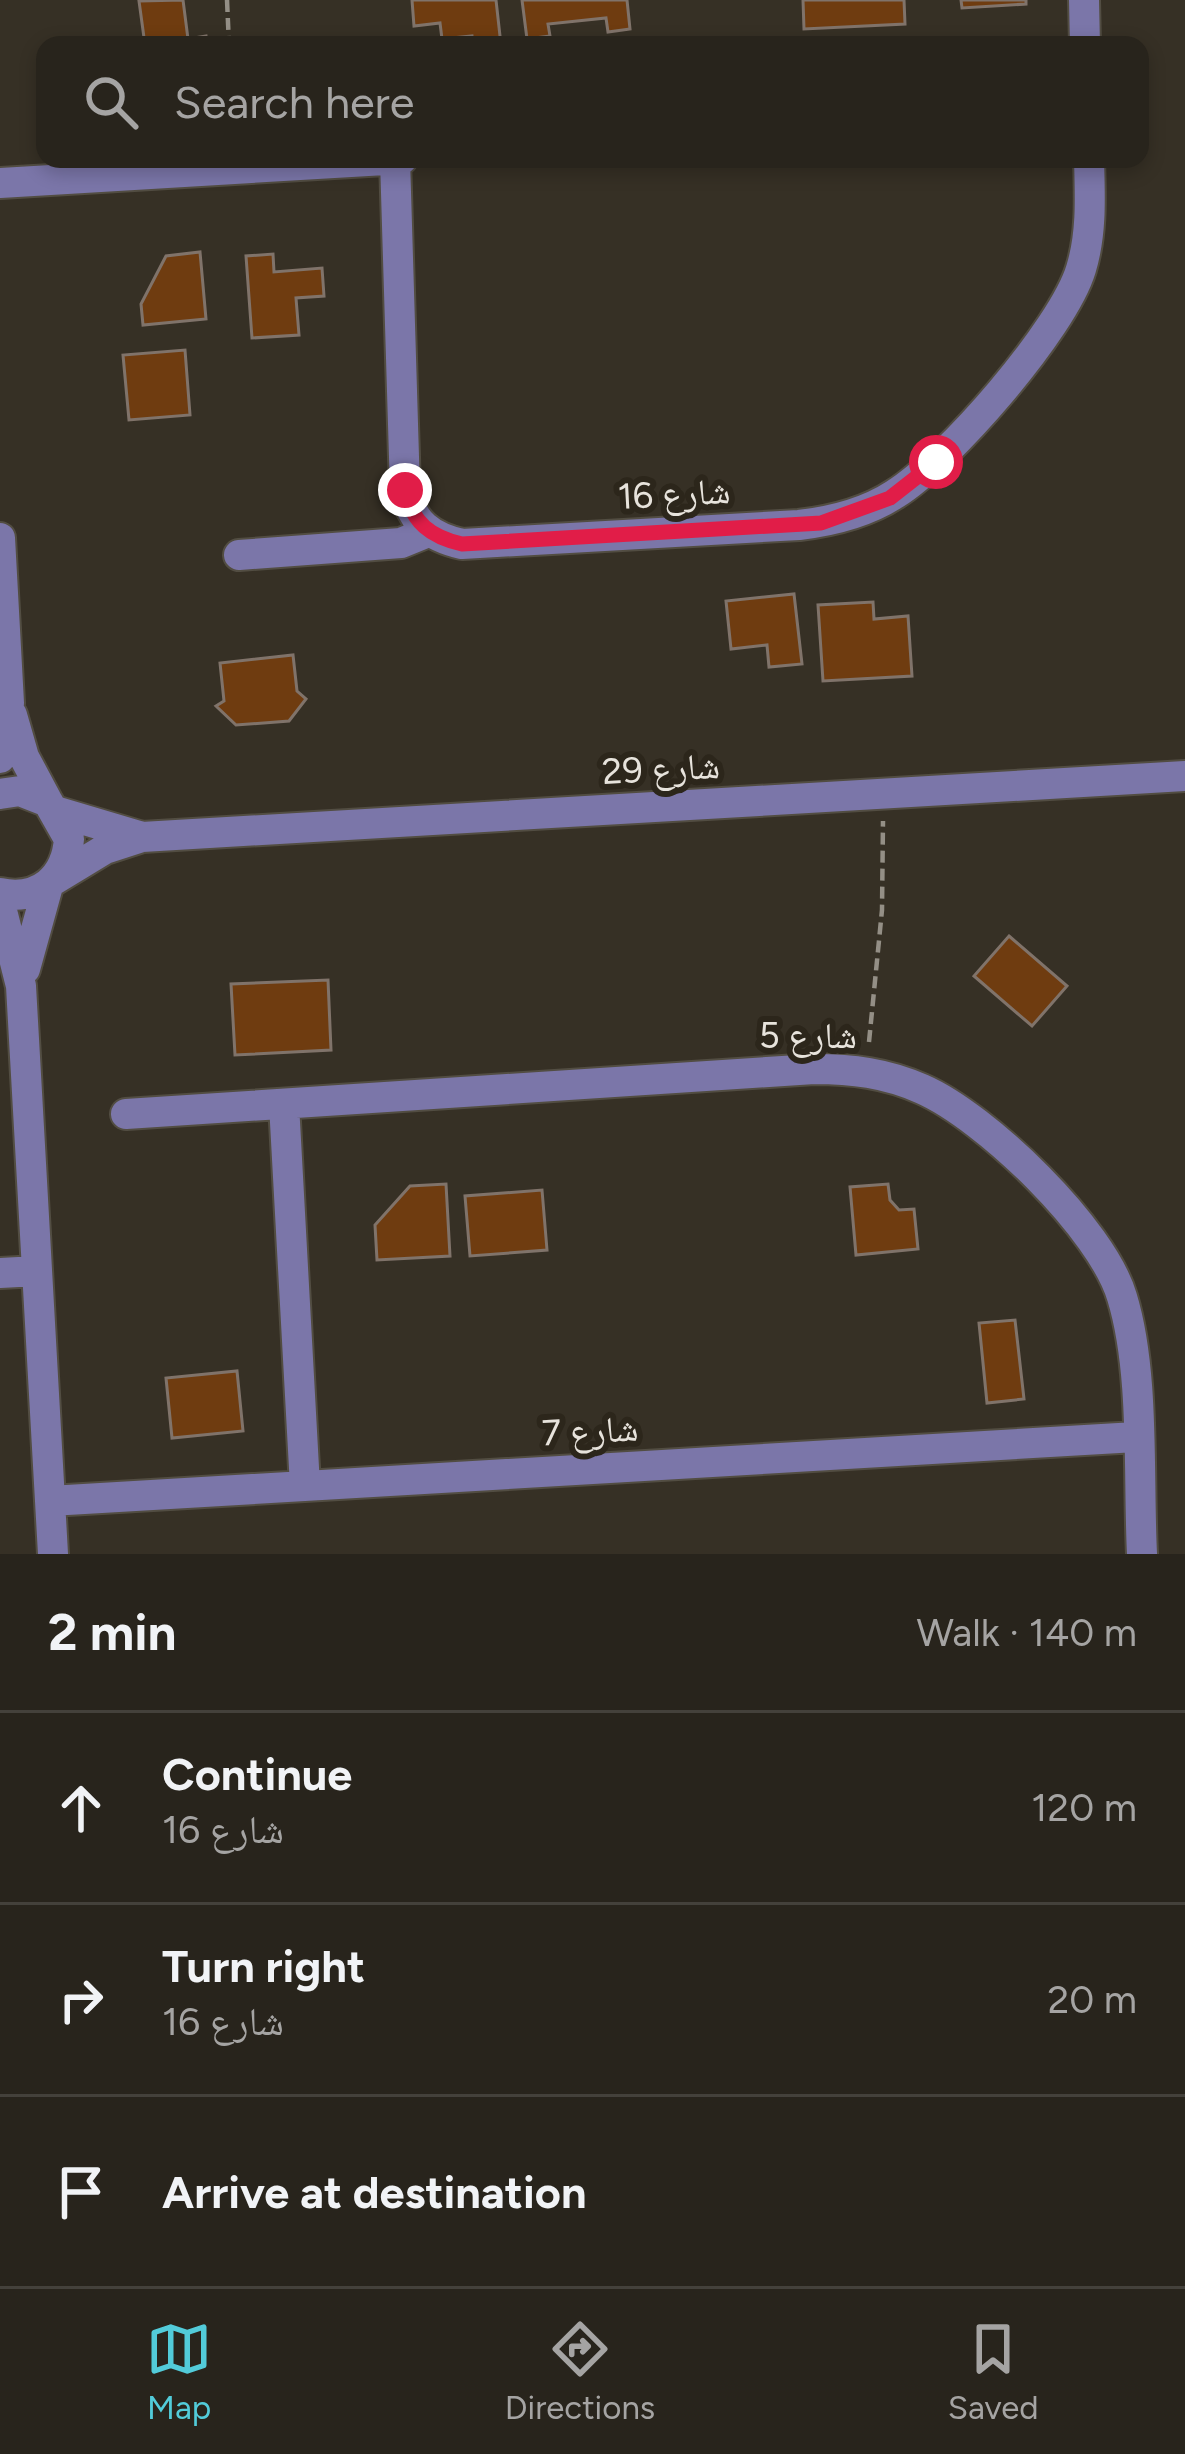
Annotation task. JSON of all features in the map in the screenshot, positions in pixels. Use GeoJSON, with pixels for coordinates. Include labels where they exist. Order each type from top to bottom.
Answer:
{"type":"FeatureCollection","features":[{"type":"Feature","properties":{"kind":"street"},"geometry":{"type":"LineString","coordinates":[[1084,0],[1085,36]]}},
{"type":"Feature","properties":{"kind":"street"},"geometry":{"type":"LineString","coordinates":[[0,182],[242,168]]}},
{"type":"Feature","properties":{"kind":"street"},"geometry":{"type":"LineString","coordinates":[[239,555],[401,544],[428,532],[411,511],[405,490],[398,168]]}},
{"type":"Feature","properties":{"kind":"street","name":"شارع 16"},"geometry":{"type":"LineString","coordinates":[[428,532],[462,544],[799,525],[842,518],[890,498],[936,462],[1061,314],[1087,246],[1089,168]]}},
{"type":"Feature","properties":{"kind":"street"},"geometry":{"type":"LineString","coordinates":[[0,538],[9,703],[24,757],[53,807],[68,854],[51,883],[21,986]]}},
{"type":"Feature","properties":{"kind":"street"},"geometry":{"type":"LineString","coordinates":[[0,758],[9,703]]}},
{"type":"Feature","properties":{"kind":"street","name":"شارع 29"},"geometry":{"type":"LineString","coordinates":[[51,883],[105,849],[142,837],[1185,776]]}},
{"type":"Feature","properties":{"kind":"street","name":"شارع 29"},"geometry":{"type":"LineString","coordinates":[[0,794],[20,791],[142,837]]}},
{"type":"Feature","properties":{"kind":"street"},"geometry":{"type":"LineString","coordinates":[[0,893],[25,895],[51,883]]}},
{"type":"Feature","properties":{"kind":"street"},"geometry":{"type":"LineString","coordinates":[[0,903],[21,986],[52,1554]]}},
{"type":"Feature","properties":{"kind":"street","name":"شارع 5"},"geometry":{"type":"LineString","coordinates":[[126,1114],[814,1069],[898,1079],[953,1106],[1094,1238],[1113,1272],[1126,1312],[1142,1554]]}},
{"type":"Feature","properties":{"kind":"street"},"geometry":{"type":"LineString","coordinates":[[284,1104],[305,1486]]}},
{"type":"Feature","properties":{"kind":"street"},"geometry":{"type":"LineString","coordinates":[[0,1273],[37,1270]]}},
{"type":"Feature","properties":{"kind":"street","name":"شارع 7"},"geometry":{"type":"LineString","coordinates":[[50,1501],[1136,1438]]}},
{"type":"Feature","properties":{"kind":"path"},"geometry":{"type":"LineString","coordinates":[[227,0],[229,36]]}},
{"type":"Feature","properties":{"kind":"path"},"geometry":{"type":"LineString","coordinates":[[861,1071],[871,1034],[882,910],[884,794]]}},
{"type":"Feature","properties":{"kind":"building"},"geometry":{"type":"Polygon","coordinates":[[[183,0],[188,36],[144,36],[139,1],[183,0]]]}},
{"type":"Feature","properties":{"kind":"building"},"geometry":{"type":"Polygon","coordinates":[[[412,0],[496,0],[500,36],[442,36],[440,23],[414,26],[412,0]]]}},
{"type":"Feature","properties":{"kind":"building"},"geometry":{"type":"Polygon","coordinates":[[[522,0],[627,0],[630,29],[608,32],[606,18],[548,24],[550,36],[527,36],[522,0]]]}},
{"type":"Feature","properties":{"kind":"building"},"geometry":{"type":"Polygon","coordinates":[[[803,0],[904,0],[905,24],[804,29],[803,0]]]}},
{"type":"Feature","properties":{"kind":"building"},"geometry":{"type":"Polygon","coordinates":[[[961,0],[1026,0],[1026,4],[962,8],[961,0]]]}},
{"type":"Feature","properties":{"kind":"building"},"geometry":{"type":"Polygon","coordinates":[[[200,252],[206,319],[143,325],[141,304],[166,256],[200,252]]]}},
{"type":"Feature","properties":{"kind":"building"},"geometry":{"type":"Polygon","coordinates":[[[273,254],[274,272],[322,268],[324,296],[296,298],[299,335],[252,338],[246,256],[273,254]]]}},
{"type":"Feature","properties":{"kind":"building"},"geometry":{"type":"Polygon","coordinates":[[[185,350],[190,415],[129,420],[123,355],[185,350]]]}},
{"type":"Feature","properties":{"kind":"building"},"geometry":{"type":"Polygon","coordinates":[[[794,594],[802,664],[769,667],[767,645],[731,649],[726,601],[794,594]]]}},
{"type":"Feature","properties":{"kind":"building"},"geometry":{"type":"Polygon","coordinates":[[[873,602],[874,619],[908,616],[912,676],[823,681],[818,605],[873,602]]]}},
{"type":"Feature","properties":{"kind":"building"},"geometry":{"type":"Polygon","coordinates":[[[293,655],[297,691],[306,699],[289,721],[236,725],[216,706],[224,701],[220,663],[293,655]]]}},
{"type":"Feature","properties":{"kind":"building"},"geometry":{"type":"Polygon","coordinates":[[[1009,936],[1067,986],[1032,1026],[974,976],[1009,936]]]}},
{"type":"Feature","properties":{"kind":"building"},"geometry":{"type":"Polygon","coordinates":[[[328,980],[331,1050],[235,1055],[231,984],[328,980]]]}},
{"type":"Feature","properties":{"kind":"building"},"geometry":{"type":"Polygon","coordinates":[[[446,1184],[450,1256],[377,1260],[375,1225],[410,1186],[446,1184]]]}},
{"type":"Feature","properties":{"kind":"building"},"geometry":{"type":"Polygon","coordinates":[[[888,1184],[890,1200],[899,1210],[914,1209],[918,1249],[856,1255],[850,1187],[888,1184]]]}},
{"type":"Feature","properties":{"kind":"building"},"geometry":{"type":"Polygon","coordinates":[[[542,1190],[547,1250],[470,1256],[465,1196],[542,1190]]]}},
{"type":"Feature","properties":{"kind":"building"},"geometry":{"type":"Polygon","coordinates":[[[1015,1320],[1024,1399],[987,1403],[979,1323],[1015,1320]]]}},
{"type":"Feature","properties":{"kind":"building"},"geometry":{"type":"Polygon","coordinates":[[[237,1371],[243,1431],[172,1438],[166,1378],[237,1371]]]}},
{"type":"Feature","properties":{"kind":"route"},"geometry":{"type":"LineString","coordinates":[[405,490],[411,511],[428,532],[462,544],[821,523],[890,498],[936,462]]}}]}
